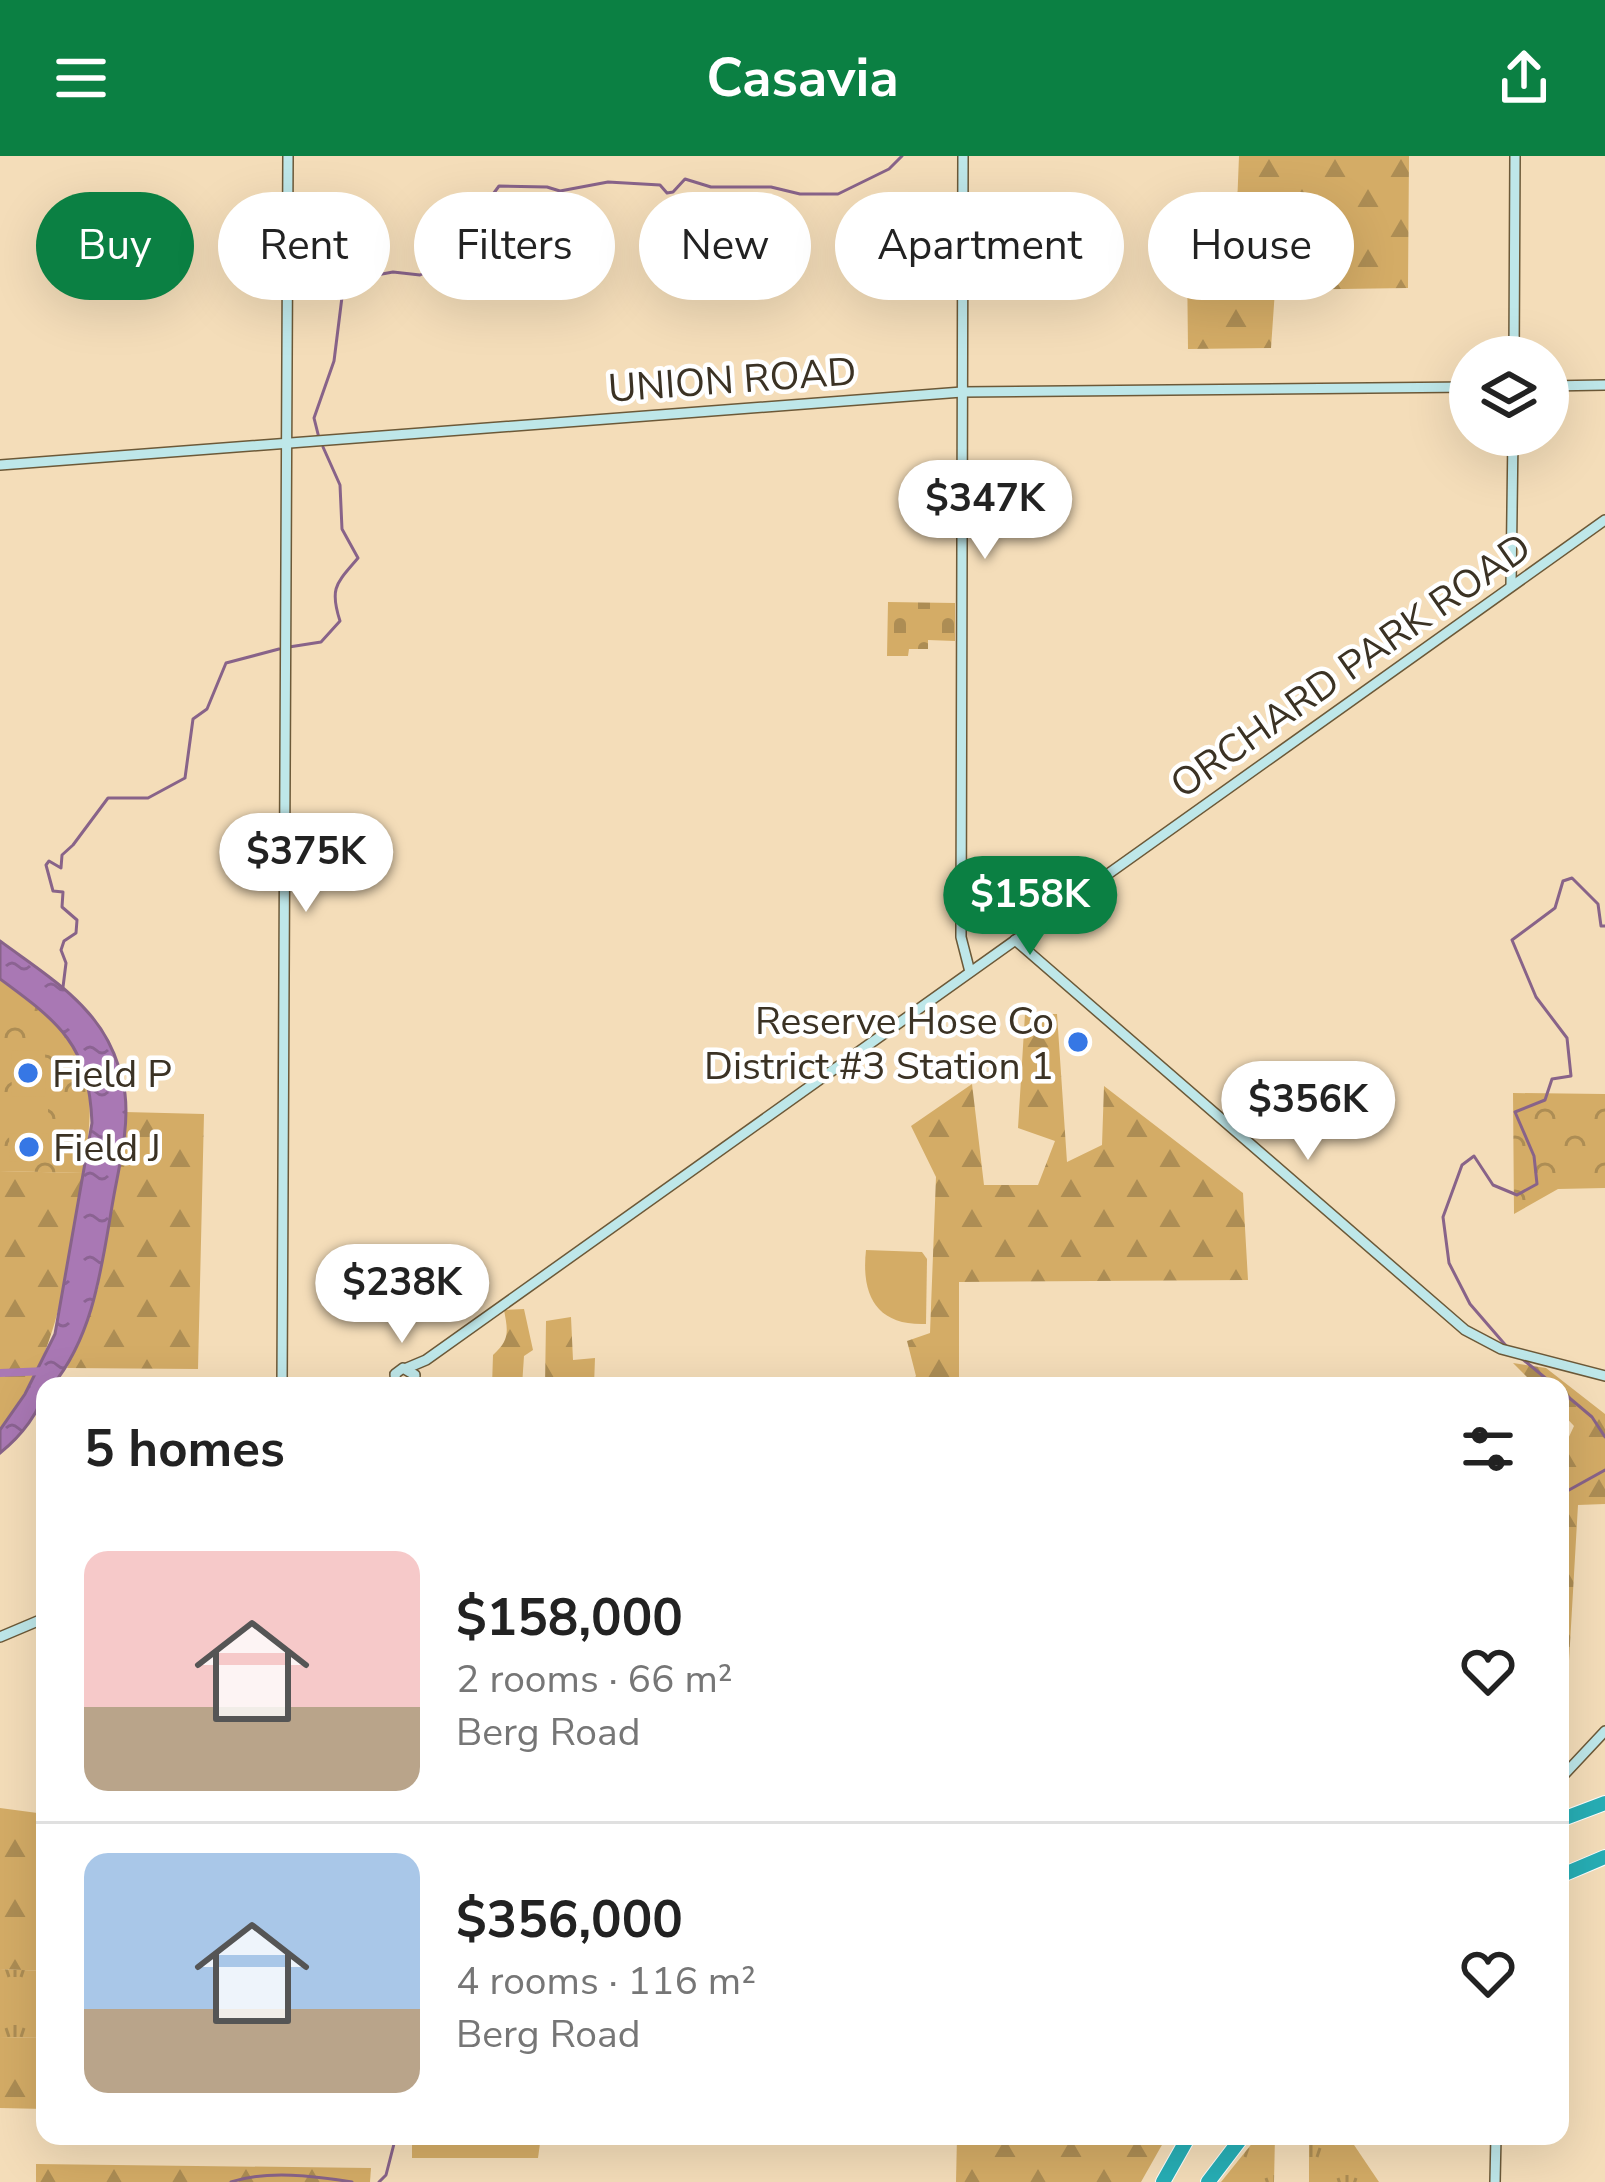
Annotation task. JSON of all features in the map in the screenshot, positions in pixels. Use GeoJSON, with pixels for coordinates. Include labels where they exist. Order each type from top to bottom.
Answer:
{"type":"FeatureCollection","features":[{"type":"Feature","properties":{"kind":"highway"},"geometry":{"type":"LineString","coordinates":[[1569,1817],[1605,1803]]}},
{"type":"Feature","properties":{"kind":"highway"},"geometry":{"type":"LineString","coordinates":[[1569,1872],[1605,1857]]}},
{"type":"Feature","properties":{"kind":"highway"},"geometry":{"type":"LineString","coordinates":[[1163,2182],[1184,2145]]}},
{"type":"Feature","properties":{"kind":"highway"},"geometry":{"type":"LineString","coordinates":[[1208,2182],[1236,2145]]}},
{"type":"Feature","properties":{"kind":"street"},"geometry":{"type":"LineString","coordinates":[[282,1377],[288,156]]}},
{"type":"Feature","properties":{"kind":"street"},"geometry":{"type":"LineString","coordinates":[[963,156],[961,937],[970,972]]}},
{"type":"Feature","properties":{"kind":"street"},"geometry":{"type":"LineString","coordinates":[[1514,336],[1515,156]]}},
{"type":"Feature","properties":{"kind":"street"},"geometry":{"type":"LineString","coordinates":[[1569,386],[1605,385]]}},
{"type":"Feature","properties":{"kind":"street","name":"UNION ROAD"},"geometry":{"type":"LineString","coordinates":[[0,465],[962,392],[1449,387]]}},
{"type":"Feature","properties":{"kind":"street"},"geometry":{"type":"LineString","coordinates":[[1511,586],[1513,456]]}},
{"type":"Feature","properties":{"kind":"street","name":"ORCHARD PARK ROAD"},"geometry":{"type":"LineString","coordinates":[[399,1377],[1605,520]]}},
{"type":"Feature","properties":{"kind":"street"},"geometry":{"type":"LineString","coordinates":[[1016,940],[1465,1330],[1501,1349],[1605,1376]]}},
{"type":"Feature","properties":{"kind":"street","name":"ORCHARD PARK ROAD"},"geometry":{"type":"LineString","coordinates":[[418,1377],[426,1360]]}},
{"type":"Feature","properties":{"kind":"street"},"geometry":{"type":"LineString","coordinates":[[407,1368],[412,1377]]}},
{"type":"Feature","properties":{"kind":"street"},"geometry":{"type":"LineString","coordinates":[[0,1637],[36,1622]]}},
{"type":"Feature","properties":{"kind":"street"},"geometry":{"type":"LineString","coordinates":[[1569,1769],[1605,1731]]}},
{"type":"Feature","properties":{"kind":"street"},"geometry":{"type":"LineString","coordinates":[[1495,2182],[1496,2145]]}},
{"type":"Feature","properties":{"kind":"green space"},"geometry":{"type":"Polygon","coordinates":[[[1239,156],[1409,156],[1408,288],[1354,289],[1354,192],[1238,192],[1239,156]]]}},
{"type":"Feature","properties":{"kind":"green space"},"geometry":{"type":"Polygon","coordinates":[[[1187,300],[1274,300],[1271,348],[1188,349],[1187,300]]]}},
{"type":"Feature","properties":{"kind":"green space"},"geometry":{"type":"Polygon","coordinates":[[[888,602],[955,603],[955,641],[928,640],[928,649],[887,656],[888,602]]]}},
{"type":"Feature","properties":{"kind":"green space"},"geometry":{"type":"Polygon","coordinates":[[[0,980],[52,1021],[80,1060],[90,1106],[83,1173],[0,1171],[0,980]]]}},
{"type":"Feature","properties":{"kind":"green space"},"geometry":{"type":"Polygon","coordinates":[[[1025,1014],[1057,1014],[1067,1162],[1102,1145],[1104,1086],[1243,1193],[1248,1280],[959,1282],[959,1377],[915,1377],[907,1341],[930,1333],[936,1177],[911,1126],[972,1084],[984,1185],[1038,1185],[1055,1141],[1018,1128],[1025,1014]]]}},
{"type":"Feature","properties":{"kind":"green space","name":"Field P"},"geometry":{"type":"Polygon","coordinates":[[[45,1050],[46,1096],[12,1097],[11,1051],[45,1050]]]}},
{"type":"Feature","properties":{"kind":"green space"},"geometry":{"type":"Polygon","coordinates":[[[1513,1093],[1605,1094],[1605,1188],[1558,1189],[1514,1214],[1513,1093]]]}},
{"type":"Feature","properties":{"kind":"green space"},"geometry":{"type":"Polygon","coordinates":[[[9,1102],[48,1102],[48,1130],[9,1130],[9,1102]]]}},
{"type":"Feature","properties":{"kind":"green space"},"geometry":{"type":"Polygon","coordinates":[[[125,1112],[204,1114],[198,1369],[67,1368],[98,1288],[125,1112]]]}},
{"type":"Feature","properties":{"kind":"green space","name":"Field J"},"geometry":{"type":"Polygon","coordinates":[[[48,1133],[49,1161],[10,1162],[9,1134],[48,1133]]]}},
{"type":"Feature","properties":{"kind":"green space"},"geometry":{"type":"Polygon","coordinates":[[[0,1171],[83,1173],[66,1275],[49,1340],[37,1372],[0,1430],[0,1171]]]}},
{"type":"Feature","properties":{"kind":"green space"},"geometry":{"type":"Polygon","coordinates":[[[866,1250],[922,1252],[927,1259],[926,1324],[895,1320],[875,1305],[866,1281],[866,1250]]]}},
{"type":"Feature","properties":{"kind":"green space"},"geometry":{"type":"Polygon","coordinates":[[[524,1309],[533,1350],[524,1356],[523,1377],[492,1377],[493,1355],[506,1335],[504,1310],[524,1309]]]}},
{"type":"Feature","properties":{"kind":"green space"},"geometry":{"type":"Polygon","coordinates":[[[571,1317],[573,1360],[595,1358],[594,1377],[545,1377],[546,1321],[571,1317]]]}},
{"type":"Feature","properties":{"kind":"green space"},"geometry":{"type":"Polygon","coordinates":[[[1513,1363],[1546,1368],[1558,1377],[1527,1377],[1513,1363]]]}},
{"type":"Feature","properties":{"kind":"green space"},"geometry":{"type":"Polygon","coordinates":[[[1569,1386],[1605,1414],[1605,1504],[1578,1505],[1569,1661],[1569,1437],[1574,1426],[1569,1421],[1569,1386]]]}},
{"type":"Feature","properties":{"kind":"green space"},"geometry":{"type":"Polygon","coordinates":[[[0,1808],[36,1813],[36,1971],[0,1969],[0,1808]]]}},
{"type":"Feature","properties":{"kind":"green space"},"geometry":{"type":"Polygon","coordinates":[[[0,1969],[36,1971],[36,2038],[0,2037],[0,1969]]]}},
{"type":"Feature","properties":{"kind":"green space"},"geometry":{"type":"Polygon","coordinates":[[[0,2037],[36,2038],[36,2109],[0,2108],[0,2037]]]}},
{"type":"Feature","properties":{"kind":"green space"},"geometry":{"type":"Polygon","coordinates":[[[412,2145],[540,2145],[538,2158],[412,2158],[412,2145]]]}},
{"type":"Feature","properties":{"kind":"green space"},"geometry":{"type":"Polygon","coordinates":[[[957,2145],[1162,2145],[1141,2182],[956,2182],[957,2145]]]}},
{"type":"Feature","properties":{"kind":"green space"},"geometry":{"type":"Polygon","coordinates":[[[1251,2145],[1275,2145],[1274,2182],[1221,2182],[1251,2145]]]}},
{"type":"Feature","properties":{"kind":"green space"},"geometry":{"type":"Polygon","coordinates":[[[1309,2145],[1354,2145],[1379,2182],[1309,2182],[1309,2145]]]}},
{"type":"Feature","properties":{"kind":"green space"},"geometry":{"type":"Polygon","coordinates":[[[36,2164],[371,2168],[370,2182],[36,2182],[36,2164]]]}},
{"type":"Feature","properties":{"kind":"water"},"geometry":{"type":"Polygon","coordinates":[[[0,941],[87,1011],[111,1047],[126,1106],[123,1145],[88,1319],[58,1377],[36,1377],[36,1412],[0,1453],[0,1430],[25,1394],[55,1334],[92,1123],[85,1074],[67,1038],[0,979],[0,941]]]}},
{"type":"Feature","properties":{"kind":"waterway"},"geometry":{"type":"LineString","coordinates":[[319,438],[314,418],[334,361],[343,289],[349,280],[393,272],[420,275],[433,269],[459,210],[472,200],[488,201],[499,186],[560,191],[608,182],[660,185],[667,193],[685,179],[711,187],[838,194],[889,169],[902,156]]}},
{"type":"Feature","properties":{"kind":"waterway"},"geometry":{"type":"LineString","coordinates":[[289,647],[321,642],[340,621],[337,586],[358,558],[342,529],[340,485],[323,447]]}},
{"type":"Feature","properties":{"kind":"waterway"},"geometry":{"type":"LineString","coordinates":[[63,987],[66,963],[61,950],[64,941],[76,933],[77,920],[62,907],[63,892],[53,891],[46,865],[49,861],[61,868],[62,855],[108,798],[148,798],[185,778],[193,719],[207,709],[226,663],[279,649]]}},
{"type":"Feature","properties":{"kind":"waterway"},"geometry":{"type":"LineString","coordinates":[[1508,1348],[1470,1304],[1449,1263],[1443,1217],[1462,1165],[1474,1156],[1493,1185],[1517,1195],[1537,1184],[1534,1156],[1515,1112],[1545,1100],[1552,1079],[1571,1076],[1567,1038],[1536,997],[1512,940],[1555,908],[1563,881],[1572,878],[1598,904],[1601,926],[1605,926]]}},
{"type":"Feature","properties":{"kind":"waterway"},"geometry":{"type":"LineString","coordinates":[[1520,1357],[1544,1377]]}},
{"type":"Feature","properties":{"kind":"waterway"},"geometry":{"type":"LineString","coordinates":[[0,1373],[46,1371]]}},
{"type":"Feature","properties":{"kind":"waterway"},"geometry":{"type":"LineString","coordinates":[[1569,1398],[1592,1417],[1605,1437]]}},
{"type":"Feature","properties":{"kind":"waterway"},"geometry":{"type":"LineString","coordinates":[[1569,1490],[1605,1470]]}},
{"type":"Feature","properties":{"kind":"waterway"},"geometry":{"type":"LineString","coordinates":[[379,2182],[386,2175],[394,2145]]}},
{"type":"Feature","properties":{"kind":"waterway"},"geometry":{"type":"LineString","coordinates":[[231,2182],[275,2175],[352,2182]]}},
{"type":"Feature","properties":{"kind":"place","name":"Reserve Hose Co District #3 Station 1"},"geometry":{"type":"Point","coordinates":[1078,1042]}},
{"type":"Feature","properties":{"kind":"place","name":"Field P"},"geometry":{"type":"Point","coordinates":[28,1073]}},
{"type":"Feature","properties":{"kind":"place","name":"Field J"},"geometry":{"type":"Point","coordinates":[29,1147]}}]}
